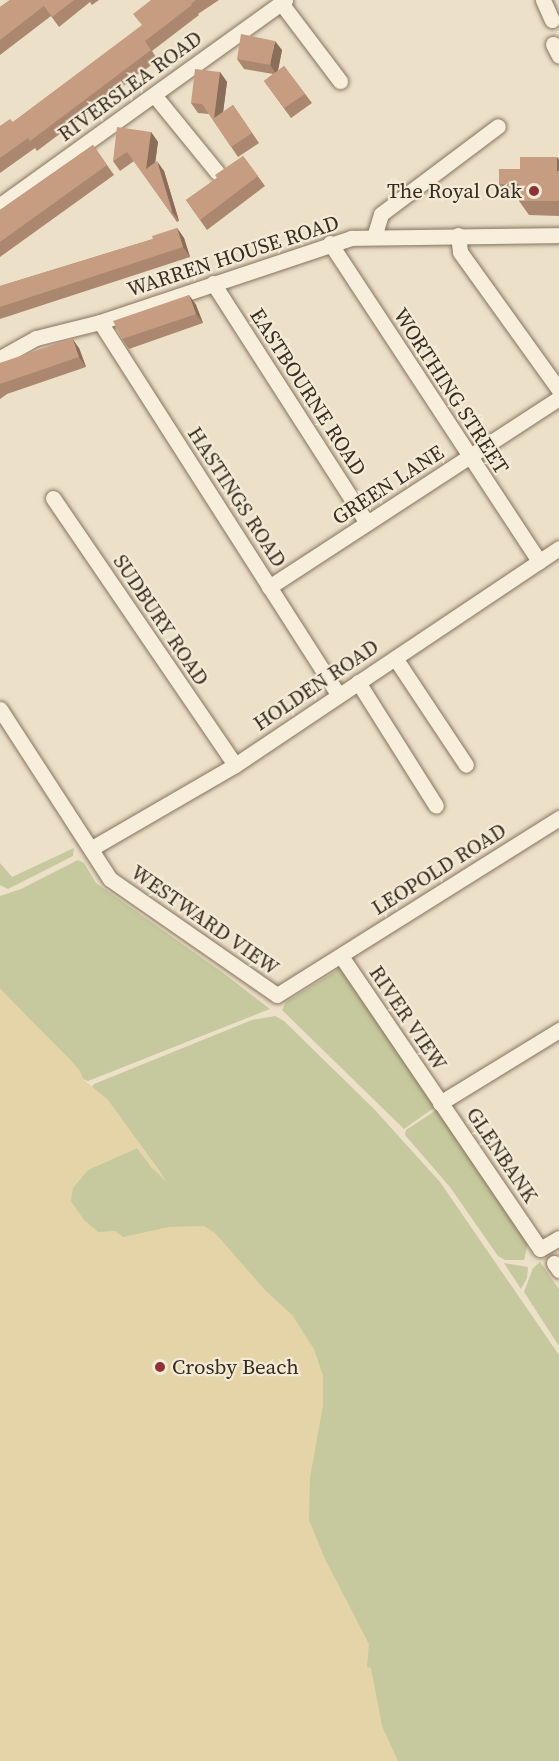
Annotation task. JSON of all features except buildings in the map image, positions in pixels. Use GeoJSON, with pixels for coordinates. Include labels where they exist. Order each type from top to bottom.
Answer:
{"type":"FeatureCollection","features":[{"type":"Feature","properties":{"kind":"street"},"geometry":{"type":"LineString","coordinates":[[543,0],[552,20]]}},
{"type":"Feature","properties":{"kind":"street"},"geometry":{"type":"LineString","coordinates":[[283,1],[340,81]]}},
{"type":"Feature","properties":{"kind":"street","name":"RIVERSLEA ROAD"},"geometry":{"type":"LineString","coordinates":[[0,206],[155,96],[283,1]]}},
{"type":"Feature","properties":{"kind":"street"},"geometry":{"type":"LineString","coordinates":[[155,96],[217,172]]}},
{"type":"Feature","properties":{"kind":"street"},"geometry":{"type":"LineString","coordinates":[[375,237],[381,214],[498,126]]}},
{"type":"Feature","properties":{"kind":"street"},"geometry":{"type":"LineString","coordinates":[[458,235],[460,252],[559,390]]}},
{"type":"Feature","properties":{"kind":"street","name":"WARREN HOUSE ROAD"},"geometry":{"type":"LineString","coordinates":[[0,358],[36,338],[100,322],[330,243],[375,237],[559,235]]}},
{"type":"Feature","properties":{"kind":"street","name":"WORTHING STREET"},"geometry":{"type":"LineString","coordinates":[[330,243],[539,561]]}},
{"type":"Feature","properties":{"kind":"street","name":"EASTBOURNE ROAD"},"geometry":{"type":"LineString","coordinates":[[213,283],[367,523]]}},
{"type":"Feature","properties":{"kind":"street","name":"HASTINGS ROAD"},"geometry":{"type":"LineString","coordinates":[[100,322],[339,695]]}},
{"type":"Feature","properties":{"kind":"street","name":"GREEN LANE"},"geometry":{"type":"LineString","coordinates":[[269,586],[559,398]]}},
{"type":"Feature","properties":{"kind":"street","name":"SUDBURY ROAD"},"geometry":{"type":"LineString","coordinates":[[53,498],[235,765]]}},
{"type":"Feature","properties":{"kind":"street","name":"HOLDEN ROAD"},"geometry":{"type":"LineString","coordinates":[[92,848],[235,765],[559,548]]}},
{"type":"Feature","properties":{"kind":"street"},"geometry":{"type":"LineString","coordinates":[[395,658],[466,765]]}},
{"type":"Feature","properties":{"kind":"street"},"geometry":{"type":"LineString","coordinates":[[358,682],[436,806]]}},
{"type":"Feature","properties":{"kind":"street","name":"WESTWARD VIEW"},"geometry":{"type":"LineString","coordinates":[[0,709],[110,879],[277,995]]}},
{"type":"Feature","properties":{"kind":"street","name":"LEOPOLD ROAD"},"geometry":{"type":"LineString","coordinates":[[277,995],[559,818]]}},
{"type":"Feature","properties":{"kind":"street","name":"RIVER VIEW"},"geometry":{"type":"LineString","coordinates":[[341,956],[440,1103]]}},
{"type":"Feature","properties":{"kind":"street"},"geometry":{"type":"LineString","coordinates":[[440,1103],[559,1030]]}},
{"type":"Feature","properties":{"kind":"street","name":"GLENBANK"},"geometry":{"type":"LineString","coordinates":[[440,1103],[540,1250],[556,1240]]}},
{"type":"Feature","properties":{"kind":"green space"},"geometry":{"type":"Polygon","coordinates":[[[74,848],[73,856],[8,889],[0,885],[0,863],[12,877],[74,848]]]}},
{"type":"Feature","properties":{"kind":"green space"},"geometry":{"type":"Polygon","coordinates":[[[78,860],[84,863],[96,883],[222,972],[270,1009],[88,1081],[83,1079],[70,1060],[0,989],[0,896],[21,889],[78,860]]]}},
{"type":"Feature","properties":{"kind":"green space"},"geometry":{"type":"Polygon","coordinates":[[[342,967],[435,1107],[404,1129],[282,1010],[286,1002],[342,967]]]}},
{"type":"Feature","properties":{"kind":"green space"},"geometry":{"type":"Polygon","coordinates":[[[275,1016],[284,1021],[374,1109],[440,1182],[559,1355],[559,1761],[341,1761],[367,1668],[0,1317],[0,1224],[94,1084],[252,1020],[275,1016]],[[94,1089],[152,1168],[163,1176],[107,1099],[94,1089]]]}},
{"type":"Feature","properties":{"kind":"green space"},"geometry":{"type":"Polygon","coordinates":[[[438,1109],[528,1242],[524,1260],[505,1260],[498,1256],[450,1187],[405,1135],[406,1130],[438,1109]]]}},
{"type":"Feature","properties":{"kind":"green space"},"geometry":{"type":"Polygon","coordinates":[[[540,1262],[559,1289],[559,1346],[524,1292],[533,1268],[540,1262]]]}},
{"type":"Feature","properties":{"kind":"green space"},"geometry":{"type":"Polygon","coordinates":[[[504,1263],[528,1267],[527,1278],[521,1289],[504,1263]]]}},
{"type":"Feature","properties":{"kind":"sand","name":"Crosby Beach"},"geometry":{"type":"Polygon","coordinates":[[[0,989],[70,1060],[83,1079],[107,1099],[167,1182],[152,1168],[138,1148],[88,1170],[73,1188],[71,1201],[84,1220],[98,1232],[115,1231],[123,1237],[169,1227],[204,1226],[215,1233],[265,1290],[292,1315],[314,1349],[323,1376],[323,1405],[310,1478],[309,1520],[325,1559],[369,1644],[367,1667],[371,1668],[382,1726],[398,1761],[0,1761],[0,989]]]}},
{"type":"Feature","properties":{"kind":"place","name":"The Royal Oak"},"geometry":{"type":"Point","coordinates":[534,191]}},
{"type":"Feature","properties":{"kind":"place","name":"Crosby Beach"},"geometry":{"type":"Point","coordinates":[160,1367]}}]}
